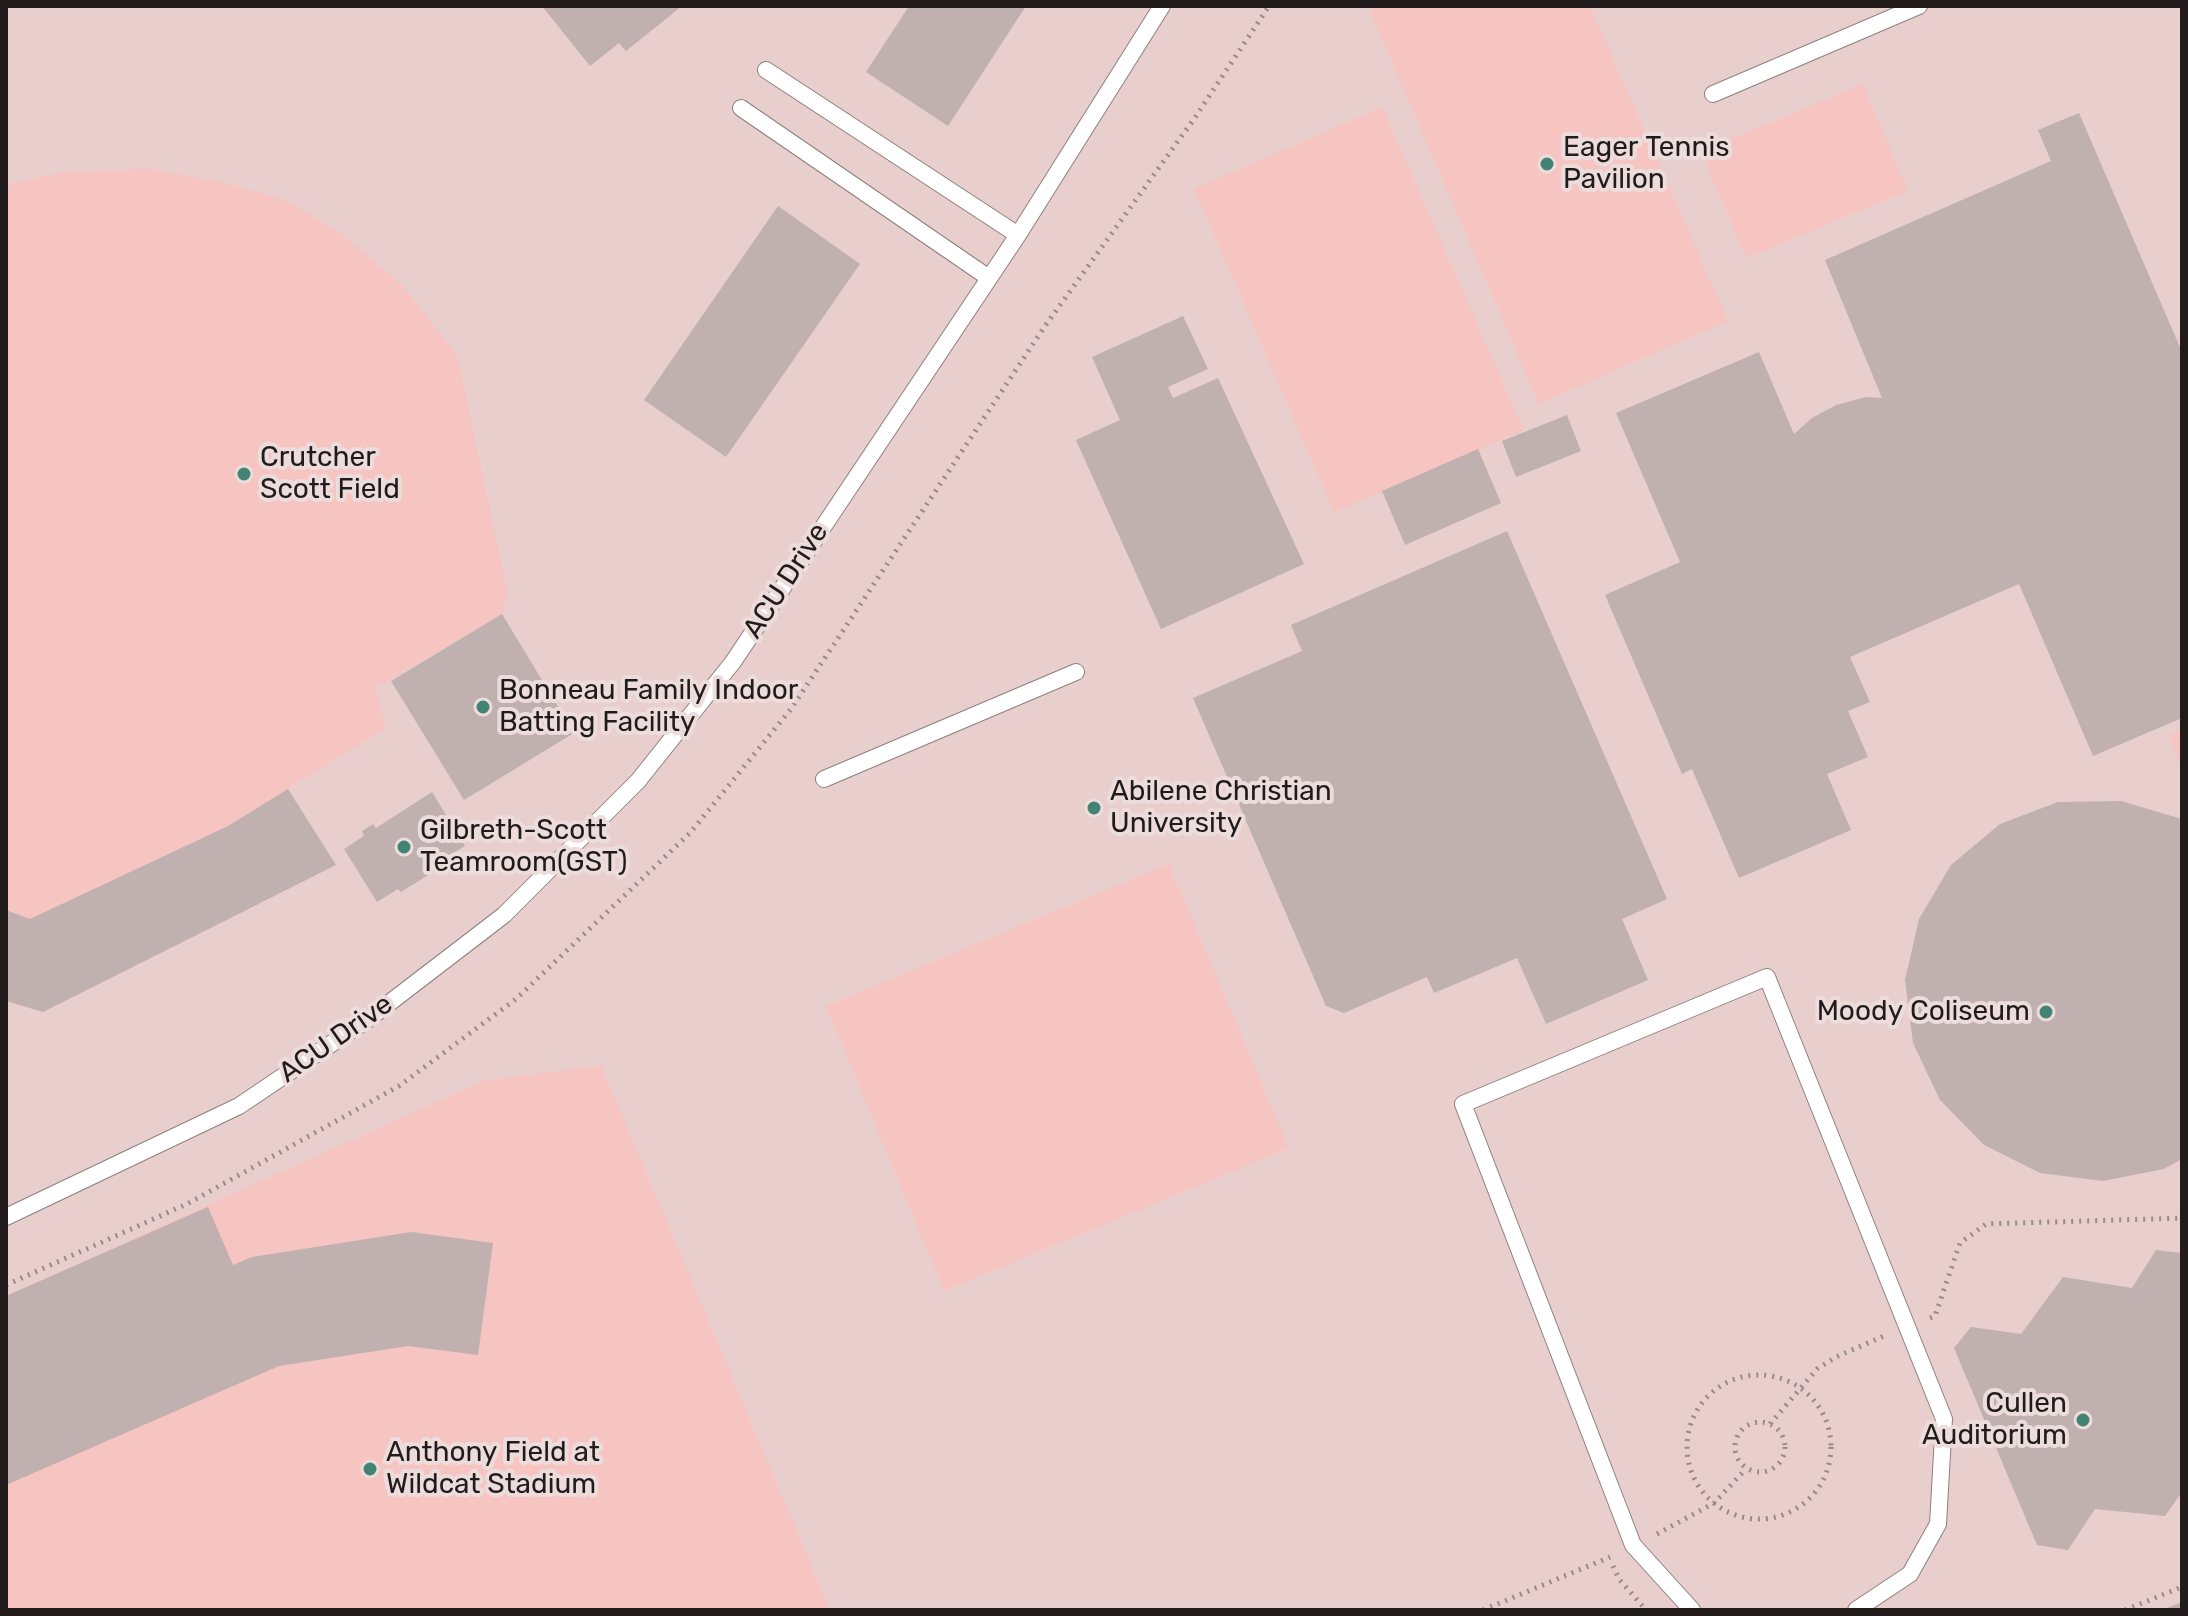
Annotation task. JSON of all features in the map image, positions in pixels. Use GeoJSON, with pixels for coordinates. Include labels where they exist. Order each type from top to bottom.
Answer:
{"type":"FeatureCollection","features":[{"type":"Feature","properties":{"kind":"lane","name":"ACU Drive"},"geometry":{"type":"LineString","coordinates":[[6,1217],[239,1106],[371,1017],[504,915],[638,781],[733,662],[1018,235],[1162,6]]}},
{"type":"Feature","properties":{"kind":"lane"},"geometry":{"type":"LineString","coordinates":[[1713,94],[1919,6]]}},
{"type":"Feature","properties":{"kind":"lane"},"geometry":{"type":"LineString","coordinates":[[766,70],[1018,235]]}},
{"type":"Feature","properties":{"kind":"lane"},"geometry":{"type":"LineString","coordinates":[[741,108],[989,278]]}},
{"type":"Feature","properties":{"kind":"lane"},"geometry":{"type":"LineString","coordinates":[[824,779],[1076,672]]}},
{"type":"Feature","properties":{"kind":"lane"},"geometry":{"type":"LineString","coordinates":[[1692,1610],[1633,1545],[1463,1104],[1767,977],[1944,1419],[1938,1524],[1910,1574],[1856,1610]]}},
{"type":"Feature","properties":{"kind":"path"},"geometry":{"type":"LineString","coordinates":[[1929,1318],[1935,1316],[1960,1243],[1986,1224],[2182,1218]]}},
{"type":"Feature","properties":{"kind":"path"},"geometry":{"type":"LineString","coordinates":[[1770,1424],[1798,1387],[1836,1357],[1887,1335]]}},
{"type":"Feature","properties":{"kind":"path"},"geometry":{"type":"LineString","coordinates":[[1747,1375],[1772,1376],[1798,1387],[1815,1401],[1826,1420],[1832,1443],[1829,1466],[1820,1487],[1805,1504],[1785,1516],[1763,1520],[1740,1518],[1702,1493],[1690,1471],[1686,1446],[1691,1421],[1703,1400],[1723,1384],[1747,1375]]}},
{"type":"Feature","properties":{"kind":"path"},"geometry":{"type":"LineString","coordinates":[[1753,1422],[1770,1424],[1783,1436],[1782,1459],[1762,1472],[1746,1469],[1736,1456],[1735,1439],[1739,1431],[1753,1422]]}},
{"type":"Feature","properties":{"kind":"path"},"geometry":{"type":"LineString","coordinates":[[1656,1535],[1687,1521],[1714,1503],[1746,1469]]}},
{"type":"Feature","properties":{"kind":"path"},"geometry":{"type":"LineString","coordinates":[[1483,1610],[1609,1555],[1619,1579],[1646,1610]]}},
{"type":"Feature","properties":{"kind":"path"},"geometry":{"type":"LineString","coordinates":[[2125,1610],[2182,1587]]}},
{"type":"Feature","properties":{"kind":"shaded area","name":"Abilene Christian University"},"geometry":{"type":"Polygon","coordinates":[[[6,6],[2182,6],[2182,1610],[6,1610],[6,6]]]}},
{"type":"Feature","properties":{"kind":"shaded area","name":"Eager Tennis Pavilion"},"geometry":{"type":"Polygon","coordinates":[[[1368,6],[1590,6],[1728,321],[1539,404],[1368,6]]]}},
{"type":"Feature","properties":{"kind":"shaded area"},"geometry":{"type":"Polygon","coordinates":[[[1863,84],[1908,191],[1746,258],[1701,152],[1863,84]]]}},
{"type":"Feature","properties":{"kind":"shaded area"},"geometry":{"type":"Polygon","coordinates":[[[1382,107],[1524,430],[1334,512],[1194,189],[1382,107]]]}},
{"type":"Feature","properties":{"kind":"shaded area","name":"Crutcher Scott Field"},"geometry":{"type":"Polygon","coordinates":[[[150,169],[222,182],[286,200],[340,233],[401,284],[457,354],[508,594],[502,614],[375,688],[386,728],[228,826],[30,919],[6,910],[6,184],[68,171],[150,169]]]}},
{"type":"Feature","properties":{"kind":"shaded area"},"geometry":{"type":"Polygon","coordinates":[[[2182,730],[2182,768],[2168,736],[2182,730]]]}},
{"type":"Feature","properties":{"kind":"shaded area"},"geometry":{"type":"Polygon","coordinates":[[[1169,864],[1289,1148],[944,1291],[826,1006],[1169,864]]]}},
{"type":"Feature","properties":{"kind":"shaded area"},"geometry":{"type":"Polygon","coordinates":[[[601,1065],[830,1610],[6,1610],[6,1296],[483,1081],[601,1065]]]}},
{"type":"Feature","properties":{"kind":"building"},"geometry":{"type":"Polygon","coordinates":[[[542,6],[682,6],[626,51],[619,43],[590,66],[542,6]]]}},
{"type":"Feature","properties":{"kind":"building"},"geometry":{"type":"Polygon","coordinates":[[[909,6],[1026,6],[948,126],[866,72],[909,6]]]}},
{"type":"Feature","properties":{"kind":"building"},"geometry":{"type":"Polygon","coordinates":[[[2079,113],[2182,352],[2182,718],[2093,756],[2019,584],[1850,657],[1870,702],[1848,711],[1868,757],[1827,774],[1851,830],[1739,878],[1692,769],[1682,774],[1605,595],[1680,562],[1616,413],[1759,352],[1794,434],[1812,418],[1836,405],[1866,397],[1882,398],[1825,260],[2051,161],[2038,130],[2079,113]]]}},
{"type":"Feature","properties":{"kind":"building"},"geometry":{"type":"Polygon","coordinates":[[[778,206],[860,264],[726,457],[644,400],[778,206]]]}},
{"type":"Feature","properties":{"kind":"building"},"geometry":{"type":"Polygon","coordinates":[[[1183,316],[1208,369],[1168,387],[1173,398],[1218,378],[1304,564],[1161,629],[1076,440],[1120,420],[1092,357],[1183,316]]]}},
{"type":"Feature","properties":{"kind":"building"},"geometry":{"type":"Polygon","coordinates":[[[1567,415],[1581,451],[1516,477],[1502,441],[1567,415]]]}},
{"type":"Feature","properties":{"kind":"building"},"geometry":{"type":"Polygon","coordinates":[[[1478,449],[1501,503],[1405,545],[1382,491],[1478,449]]]}},
{"type":"Feature","properties":{"kind":"building"},"geometry":{"type":"Polygon","coordinates":[[[1507,531],[1667,899],[1622,919],[1648,980],[1546,1024],[1517,958],[1434,993],[1427,977],[1344,1013],[1326,1006],[1193,698],[1302,651],[1291,625],[1507,531]]]}},
{"type":"Feature","properties":{"kind":"building","name":"Bonneau Family Indoor Batting Facility"},"geometry":{"type":"Polygon","coordinates":[[[502,614],[574,733],[464,800],[391,681],[502,614]]]}},
{"type":"Feature","properties":{"kind":"building"},"geometry":{"type":"Polygon","coordinates":[[[288,789],[336,865],[43,1012],[6,1001],[6,910],[30,919],[228,826],[288,789]]]}},
{"type":"Feature","properties":{"kind":"building","name":"Gilbreth-Scott Teamroom(GST)"},"geometry":{"type":"Polygon","coordinates":[[[432,792],[465,846],[445,858],[449,862],[401,892],[398,889],[377,902],[344,849],[364,836],[362,831],[373,824],[376,828],[432,792]]]}},
{"type":"Feature","properties":{"kind":"building","name":"Moody Coliseum"},"geometry":{"type":"Polygon","coordinates":[[[2121,801],[2182,819],[2182,1159],[2164,1169],[2103,1181],[2040,1173],[1984,1145],[1940,1100],[1913,1043],[1905,980],[1919,919],[1951,865],[2000,824],[2058,802],[2121,801]]]}},
{"type":"Feature","properties":{"kind":"building"},"geometry":{"type":"Polygon","coordinates":[[[208,1207],[233,1265],[252,1257],[411,1232],[493,1243],[478,1355],[408,1346],[279,1366],[6,1485],[6,1296],[208,1207]]]}},
{"type":"Feature","properties":{"kind":"building","name":"Cullen Auditorium"},"geometry":{"type":"Polygon","coordinates":[[[2156,1250],[2182,1253],[2182,1492],[2165,1516],[2095,1509],[2068,1550],[2037,1545],[1954,1348],[1971,1327],[2021,1334],[2063,1277],[2132,1288],[2156,1250]]]}},
{"type":"Feature","properties":{"kind":"building"},"geometry":{"type":"Polygon","coordinates":[[[2182,1602],[2182,1610],[2162,1610],[2182,1602]]]}},
{"type":"Feature","properties":{"kind":"place","name":"Eager Tennis Pavilion"},"geometry":{"type":"Point","coordinates":[1547,164]}},
{"type":"Feature","properties":{"kind":"place","name":"Crutcher Scott Field"},"geometry":{"type":"Point","coordinates":[244,474]}},
{"type":"Feature","properties":{"kind":"place","name":"Bonneau Family Indoor Batting Facility"},"geometry":{"type":"Point","coordinates":[483,707]}},
{"type":"Feature","properties":{"kind":"place","name":"Abilene Christian University"},"geometry":{"type":"Point","coordinates":[1094,808]}},
{"type":"Feature","properties":{"kind":"place","name":"Gilbreth-Scott Teamroom(GST)"},"geometry":{"type":"Point","coordinates":[404,847]}},
{"type":"Feature","properties":{"kind":"place","name":"Moody Coliseum"},"geometry":{"type":"Point","coordinates":[2046,1012]}},
{"type":"Feature","properties":{"kind":"place","name":"Cullen Auditorium"},"geometry":{"type":"Point","coordinates":[2083,1420]}},
{"type":"Feature","properties":{"kind":"place","name":"Anthony Field at Wildcat Stadium"},"geometry":{"type":"Point","coordinates":[370,1469]}}]}
